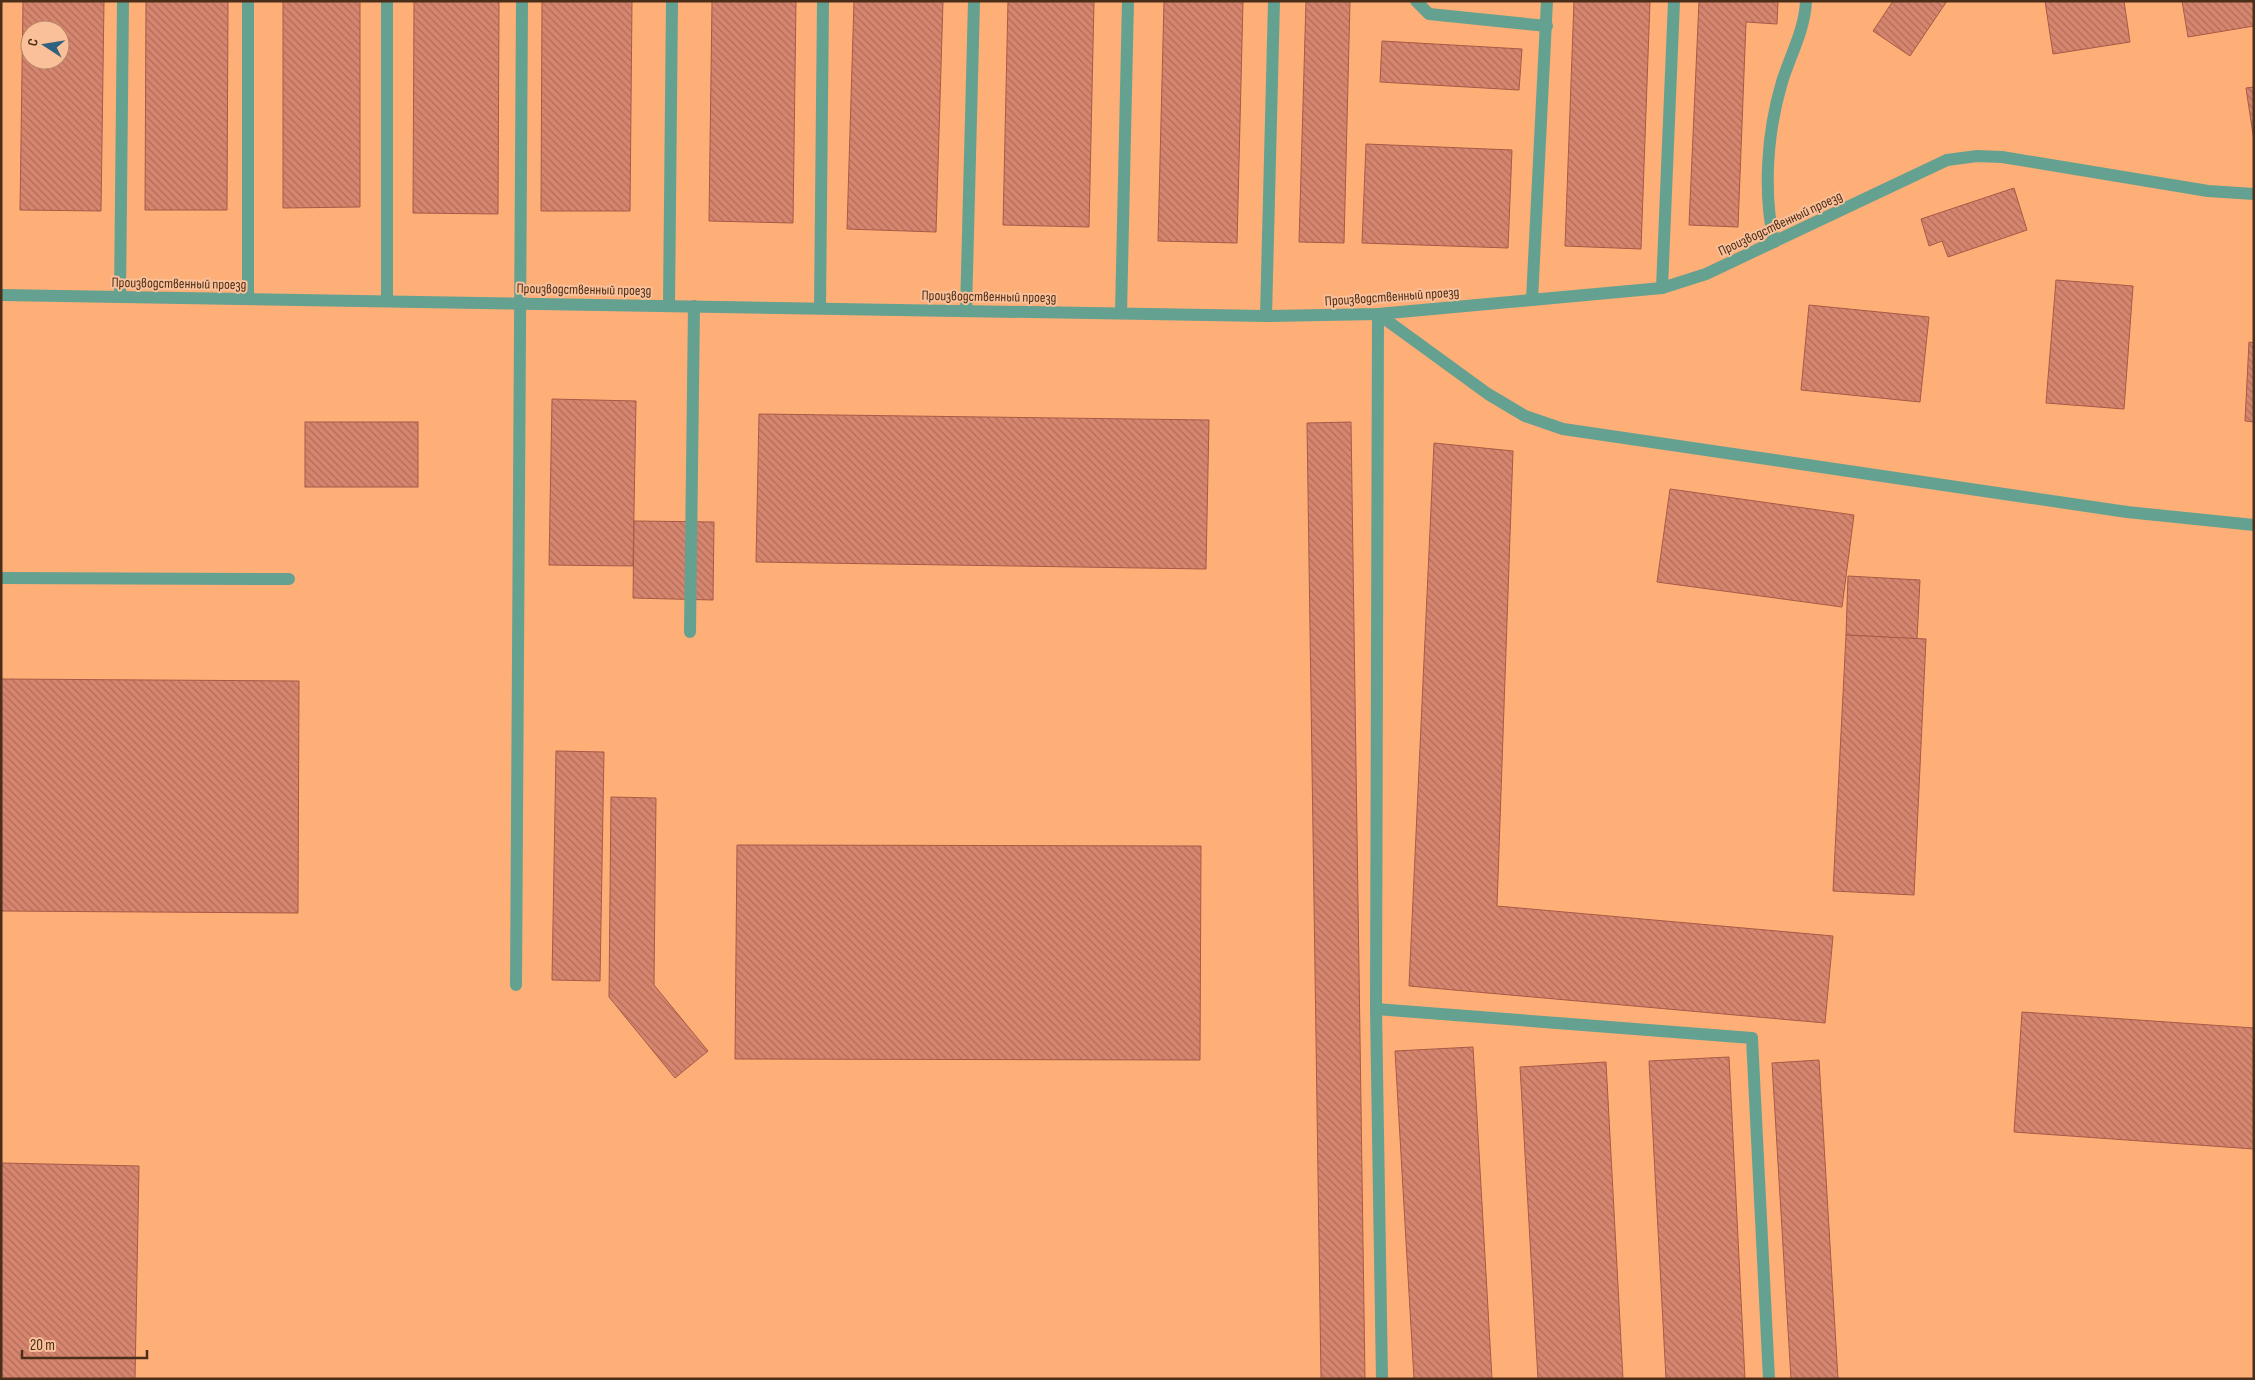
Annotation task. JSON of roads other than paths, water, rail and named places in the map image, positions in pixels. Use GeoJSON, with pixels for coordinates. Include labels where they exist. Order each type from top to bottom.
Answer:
{"type":"FeatureCollection","features":[{"type":"Feature","properties":{"kind":"street"},"geometry":{"type":"LineString","coordinates":[[120,297],[123,1]]}},
{"type":"Feature","properties":{"kind":"street"},"geometry":{"type":"LineString","coordinates":[[248,1],[248,299]]}},
{"type":"Feature","properties":{"kind":"street"},"geometry":{"type":"LineString","coordinates":[[387,1],[387,301]]}},
{"type":"Feature","properties":{"kind":"street"},"geometry":{"type":"LineString","coordinates":[[516,985],[522,1]]}},
{"type":"Feature","properties":{"kind":"street"},"geometry":{"type":"LineString","coordinates":[[670,305],[672,1]]}},
{"type":"Feature","properties":{"kind":"street"},"geometry":{"type":"LineString","coordinates":[[820,308],[823,1]]}},
{"type":"Feature","properties":{"kind":"street"},"geometry":{"type":"LineString","coordinates":[[966,311],[974,1]]}},
{"type":"Feature","properties":{"kind":"street"},"geometry":{"type":"LineString","coordinates":[[1121,313],[1128,1]]}},
{"type":"Feature","properties":{"kind":"street"},"geometry":{"type":"LineString","coordinates":[[1266,316],[1274,1]]}},
{"type":"Feature","properties":{"kind":"street"},"geometry":{"type":"LineString","coordinates":[[1416,1],[1429,14],[1547,26]]}},
{"type":"Feature","properties":{"kind":"street"},"geometry":{"type":"LineString","coordinates":[[1532,300],[1548,1]]}},
{"type":"Feature","properties":{"kind":"street"},"geometry":{"type":"LineString","coordinates":[[1662,288],[1674,1]]}},
{"type":"Feature","properties":{"kind":"street"},"geometry":{"type":"LineString","coordinates":[[1774,242],[1769,218],[1768,192],[1771,137],[1782,84],[1806,14],[1806,1]]}},
{"type":"Feature","properties":{"kind":"street","name":"Производственный проезд"},"geometry":{"type":"LineString","coordinates":[[1,295],[1266,316],[1378,314],[1662,288],[1706,274],[1947,160],[1977,156],[2002,157],[2208,191],[2254,194]]}},
{"type":"Feature","properties":{"kind":"street"},"geometry":{"type":"LineString","coordinates":[[690,632],[694,306]]}},
{"type":"Feature","properties":{"kind":"street"},"geometry":{"type":"LineString","coordinates":[[1378,314],[1488,394],[1526,416],[1563,429],[2128,512],[2254,525]]}},
{"type":"Feature","properties":{"kind":"street"},"geometry":{"type":"LineString","coordinates":[[1378,314],[1376,1009],[1382,1379]]}},
{"type":"Feature","properties":{"kind":"street"},"geometry":{"type":"LineString","coordinates":[[1,578],[289,579]]}},
{"type":"Feature","properties":{"kind":"street"},"geometry":{"type":"LineString","coordinates":[[1376,1009],[1752,1038],[1769,1379]]}}]}
